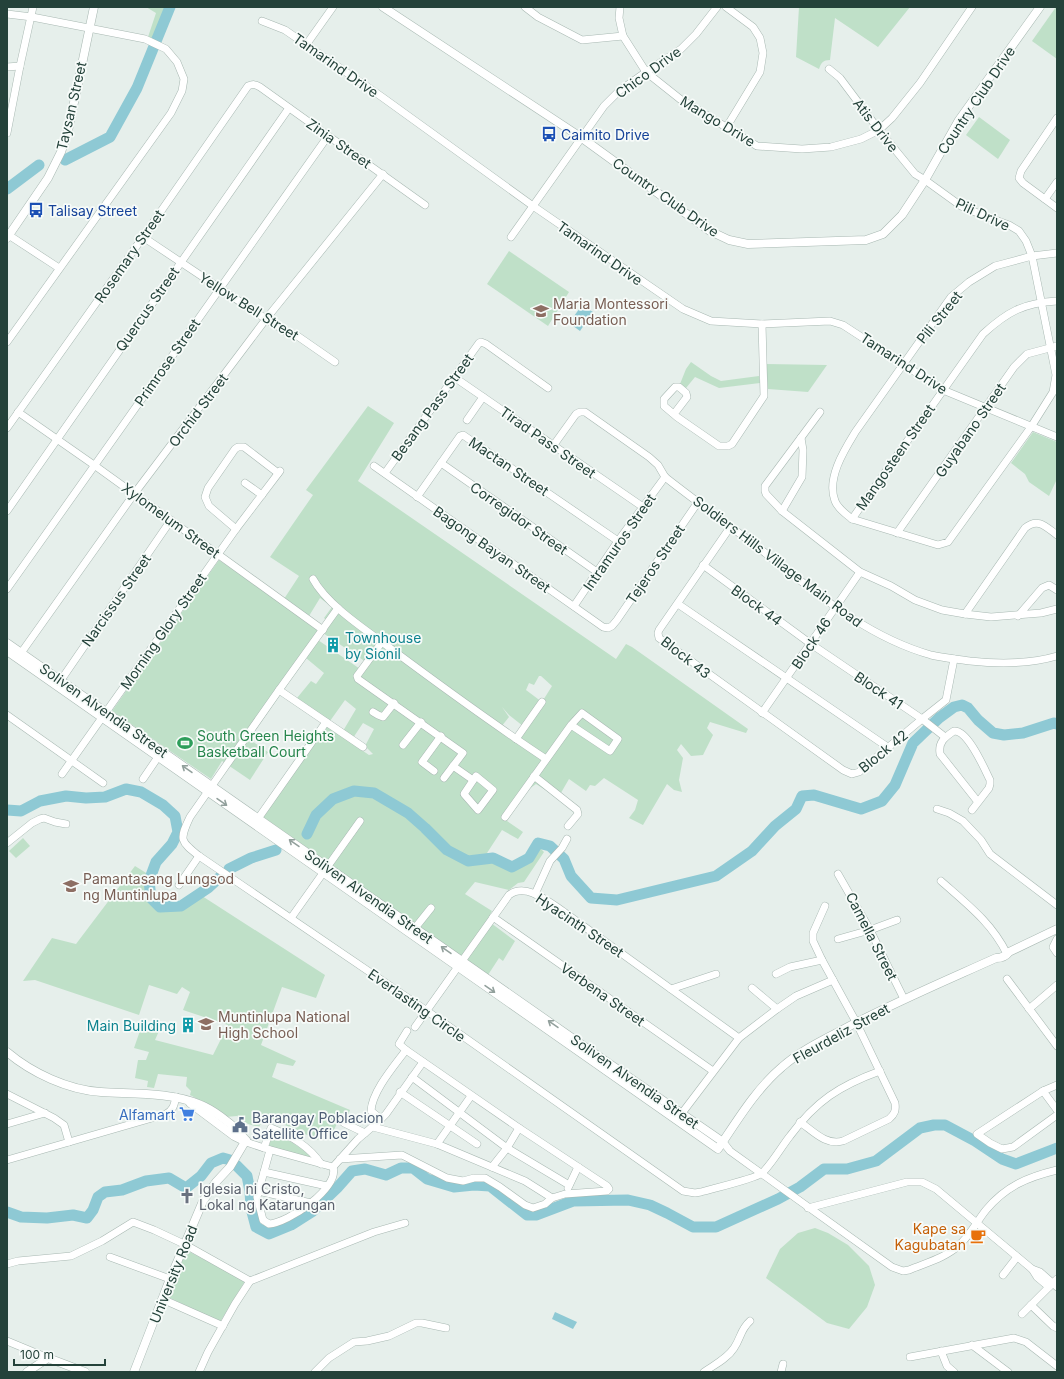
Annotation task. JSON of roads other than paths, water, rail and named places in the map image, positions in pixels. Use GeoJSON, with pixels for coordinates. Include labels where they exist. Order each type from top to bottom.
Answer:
{"type":"FeatureCollection","features":[{"type":"Feature","properties":{"kind":"street"},"geometry":{"type":"LineString","coordinates":[[7,133],[12,115],[20,66],[33,7]]}},
{"type":"Feature","properties":{"kind":"street","name":"Taysan Street"},"geometry":{"type":"LineString","coordinates":[[8,236],[48,178],[61,152],[68,131],[94,7]]}},
{"type":"Feature","properties":{"kind":"street"},"geometry":{"type":"LineString","coordinates":[[306,45],[333,7]]}},
{"type":"Feature","properties":{"kind":"street","name":"Country Club Drive"},"geometry":{"type":"LineString","coordinates":[[383,7],[582,138],[710,231],[729,240],[748,244],[866,240],[883,234],[902,215],[925,180],[959,120],[1040,7]]}},
{"type":"Feature","properties":{"kind":"street"},"geometry":{"type":"LineString","coordinates":[[525,7],[538,17],[582,40],[623,36]]}},
{"type":"Feature","properties":{"kind":"street","name":"Mango Drive"},"geometry":{"type":"LineString","coordinates":[[620,7],[619,18],[623,36],[646,72],[680,99],[757,146],[802,149],[831,147],[861,139],[879,130],[892,118],[920,83],[972,7]]}},
{"type":"Feature","properties":{"kind":"street","name":"Chico Drive"},"geometry":{"type":"LineString","coordinates":[[582,138],[604,106],[619,91],[681,49],[696,34],[717,7]]}},
{"type":"Feature","properties":{"kind":"street"},"geometry":{"type":"LineString","coordinates":[[726,7],[753,27],[760,38],[763,53],[760,72],[726,128]]}},
{"type":"Feature","properties":{"kind":"street"},"geometry":{"type":"LineString","coordinates":[[7,14],[32,17],[144,39],[166,49],[178,62],[184,79],[182,91],[171,113],[7,342]]}},
{"type":"Feature","properties":{"kind":"street","name":"Tamarind Drive"},"geometry":{"type":"LineString","coordinates":[[262,20],[286,30],[533,206],[683,309],[711,321],[762,324],[830,321],[843,325],[856,332],[943,390],[1057,437]]}},
{"type":"Feature","properties":{"kind":"street"},"geometry":{"type":"LineString","coordinates":[[7,67],[20,66]]}},
{"type":"Feature","properties":{"kind":"street","name":"Atis Drive"},"geometry":{"type":"LineString","coordinates":[[829,69],[840,78],[879,130],[915,174],[925,180]]}},
{"type":"Feature","properties":{"kind":"street","name":"Zinia Street"},"geometry":{"type":"LineString","coordinates":[[251,84],[256,84],[425,205]]}},
{"type":"Feature","properties":{"kind":"street","name":"Rosemary Street"},"geometry":{"type":"LineString","coordinates":[[7,428],[143,237],[245,90],[251,84]]}},
{"type":"Feature","properties":{"kind":"street","name":"Quercus Street"},"geometry":{"type":"LineString","coordinates":[[7,511],[288,108]]}},
{"type":"Feature","properties":{"kind":"street"},"geometry":{"type":"LineString","coordinates":[[1057,118],[1021,171],[1019,178],[1057,208]]}},
{"type":"Feature","properties":{"kind":"street","name":"Primrose Street"},"geometry":{"type":"LineString","coordinates":[[7,589],[328,136]]}},
{"type":"Feature","properties":{"kind":"street"},"geometry":{"type":"LineString","coordinates":[[511,237],[582,138]]}},
{"type":"Feature","properties":{"kind":"street","name":"Orchid Street"},"geometry":{"type":"LineString","coordinates":[[21,653],[134,494],[266,319],[383,174]]}},
{"type":"Feature","properties":{"kind":"street","name":"Pili Drive"},"geometry":{"type":"LineString","coordinates":[[925,180],[961,206],[1009,225],[1019,231],[1026,240],[1032,256]]}},
{"type":"Feature","properties":{"kind":"street"},"geometry":{"type":"LineString","coordinates":[[1045,199],[1057,182]]}},
{"type":"Feature","properties":{"kind":"street"},"geometry":{"type":"LineString","coordinates":[[8,236],[59,268]]}},
{"type":"Feature","properties":{"kind":"street","name":"Yellow Bell Street"},"geometry":{"type":"LineString","coordinates":[[143,237],[266,319],[286,332],[296,335],[335,362]]}},
{"type":"Feature","properties":{"kind":"street"},"geometry":{"type":"LineString","coordinates":[[1032,256],[1057,253]]}},
{"type":"Feature","properties":{"kind":"street","name":"Pili Street"},"geometry":{"type":"LineString","coordinates":[[1032,256],[1041,302],[1054,347],[1056,375],[1053,392],[1031,426],[948,542],[938,545],[897,533],[852,519],[841,510],[835,502],[833,492],[836,470],[842,454],[902,364],[951,297],[969,282],[995,266],[1032,256]]}},
{"type":"Feature","properties":{"kind":"street"},"geometry":{"type":"LineString","coordinates":[[1041,302],[1057,301]]}},
{"type":"Feature","properties":{"kind":"street","name":"Mangosteen Street"},"geometry":{"type":"LineString","coordinates":[[852,519],[983,334],[1000,318],[1018,309],[1041,302]]}},
{"type":"Feature","properties":{"kind":"street"},"geometry":{"type":"LineString","coordinates":[[674,414],[719,446],[728,446],[732,444],[764,396],[762,324]]}},
{"type":"Feature","properties":{"kind":"street","name":"Besang Pass Street"},"geometry":{"type":"LineString","coordinates":[[385,473],[476,345],[481,342],[548,388]]}},
{"type":"Feature","properties":{"kind":"street","name":"Guyabano Street"},"geometry":{"type":"LineString","coordinates":[[897,533],[1014,367],[1027,354],[1054,347]]}},
{"type":"Feature","properties":{"kind":"street","name":"Tirad Pass Street"},"geometry":{"type":"LineString","coordinates":[[454,376],[643,507]]}},
{"type":"Feature","properties":{"kind":"street"},"geometry":{"type":"LineString","coordinates":[[467,420],[483,397]]}},
{"type":"Feature","properties":{"kind":"street","name":"Xylomelum Street"},"geometry":{"type":"LineString","coordinates":[[18,412],[323,630]]}},
{"type":"Feature","properties":{"kind":"street","name":"Soldiers Hills Village Main Road"},"geometry":{"type":"LineString","coordinates":[[553,446],[576,414],[585,412],[649,457],[658,465],[665,477],[835,607],[885,638],[906,647],[932,655],[986,663],[1017,662],[1057,656]]}},
{"type":"Feature","properties":{"kind":"street"},"geometry":{"type":"LineString","coordinates":[[820,412],[764,489],[766,494],[782,511],[860,572],[915,600],[942,610],[991,617],[1018,616],[1057,609]]}},
{"type":"Feature","properties":{"kind":"street","name":"Mactan Street"},"geometry":{"type":"LineString","coordinates":[[417,497],[462,435],[618,541]]}},
{"type":"Feature","properties":{"kind":"street"},"geometry":{"type":"LineString","coordinates":[[782,511],[802,477],[803,450],[801,438]]}},
{"type":"Feature","properties":{"kind":"street","name":"Morning Glory Street"},"geometry":{"type":"LineString","coordinates":[[62,774],[236,528],[279,472],[244,447],[238,447],[235,449],[208,488],[205,497],[209,506],[236,528]]}},
{"type":"Feature","properties":{"kind":"street","name":"Corregidor Street"},"geometry":{"type":"LineString","coordinates":[[441,463],[597,572]]}},
{"type":"Feature","properties":{"kind":"street","name":"Bagong Bayan Street"},"geometry":{"type":"LineString","coordinates":[[374,466],[603,627],[608,628],[612,626]]}},
{"type":"Feature","properties":{"kind":"street","name":"Intramuros Street"},"geometry":{"type":"LineString","coordinates":[[574,606],[618,541],[665,477]]}},
{"type":"Feature","properties":{"kind":"street"},"geometry":{"type":"LineString","coordinates":[[245,483],[262,495]]}},
{"type":"Feature","properties":{"kind":"street","name":"Tejeros Street"},"geometry":{"type":"LineString","coordinates":[[612,626],[698,502]]}},
{"type":"Feature","properties":{"kind":"street","name":"Narcissus Street"},"geometry":{"type":"LineString","coordinates":[[61,680],[171,520]]}},
{"type":"Feature","properties":{"kind":"street"},"geometry":{"type":"LineString","coordinates":[[965,614],[1025,528],[1033,523],[1038,523],[1045,526],[1057,536]]}},
{"type":"Feature","properties":{"kind":"street","name":"Block 43"},"geometry":{"type":"LineString","coordinates":[[731,526],[658,633],[659,638],[762,713]]}},
{"type":"Feature","properties":{"kind":"street","name":"Block 44"},"geometry":{"type":"LineString","coordinates":[[703,566],[811,644]]}},
{"type":"Feature","properties":{"kind":"street","name":"Block 46"},"geometry":{"type":"LineString","coordinates":[[762,713],[788,678],[860,572]]}},
{"type":"Feature","properties":{"kind":"street"},"geometry":{"type":"LineString","coordinates":[[313,579],[338,608],[382,642],[448,691],[546,759]]}},
{"type":"Feature","properties":{"kind":"street"},"geometry":{"type":"LineString","coordinates":[[1018,616],[1042,588],[1049,585],[1057,590]]}},
{"type":"Feature","properties":{"kind":"street"},"geometry":{"type":"LineString","coordinates":[[678,604],[889,748]]}},
{"type":"Feature","properties":{"kind":"street","name":"Everlasting Circle"},"geometry":{"type":"LineString","coordinates":[[338,608],[190,817],[182,836],[184,843],[199,856],[427,1011],[683,1191],[689,1193],[701,1192],[762,1174]]}},
{"type":"Feature","properties":{"kind":"street"},"geometry":{"type":"LineString","coordinates":[[382,642],[357,676],[463,753],[444,778]]}},
{"type":"Feature","properties":{"kind":"street","name":"Soliven Alvendia Street"},"geometry":{"type":"LineString","coordinates":[[7,643],[61,680],[158,757],[210,789]]}},
{"type":"Feature","properties":{"kind":"street","name":"Block 41"},"geometry":{"type":"LineString","coordinates":[[811,644],[922,719],[944,737]]}},
{"type":"Feature","properties":{"kind":"street","name":"Soliven Alvendia Street"},"geometry":{"type":"LineString","coordinates":[[7,651],[104,715],[679,1117],[730,1151],[789,1195],[892,1267],[903,1271],[930,1261],[957,1247],[977,1223]]}},
{"type":"Feature","properties":{"kind":"street","name":"Block 42"},"geometry":{"type":"LineString","coordinates":[[762,713],[843,770],[852,774],[859,772],[946,700],[954,659]]}},
{"type":"Feature","properties":{"kind":"street"},"geometry":{"type":"LineString","coordinates":[[279,690],[363,747]]}},
{"type":"Feature","properties":{"kind":"street"},"geometry":{"type":"LineString","coordinates":[[516,739],[542,702]]}},
{"type":"Feature","properties":{"kind":"street"},"geometry":{"type":"LineString","coordinates":[[373,712],[378,716],[383,717],[394,703]]}},
{"type":"Feature","properties":{"kind":"street"},"geometry":{"type":"LineString","coordinates":[[505,817],[570,725],[582,713],[618,739],[610,751],[570,725]]}},
{"type":"Feature","properties":{"kind":"street"},"geometry":{"type":"LineString","coordinates":[[7,715],[103,783]]}},
{"type":"Feature","properties":{"kind":"street"},"geometry":{"type":"LineString","coordinates":[[256,821],[326,722]]}},
{"type":"Feature","properties":{"kind":"street"},"geometry":{"type":"LineString","coordinates":[[403,745],[421,722]]}},
{"type":"Feature","properties":{"kind":"street"},"geometry":{"type":"LineString","coordinates":[[972,810],[989,788],[990,780],[977,753],[960,732],[954,731],[944,737],[940,748],[940,754],[978,802]]}},
{"type":"Feature","properties":{"kind":"street"},"geometry":{"type":"LineString","coordinates":[[434,771],[422,762],[441,736]]}},
{"type":"Feature","properties":{"kind":"street"},"geometry":{"type":"LineString","coordinates":[[143,779],[158,757]]}},
{"type":"Feature","properties":{"kind":"street"},"geometry":{"type":"LineString","coordinates":[[453,766],[473,780]]}},
{"type":"Feature","properties":{"kind":"street"},"geometry":{"type":"LineString","coordinates":[[476,776],[493,790],[478,810],[464,794],[473,780],[476,776]]}},
{"type":"Feature","properties":{"kind":"street"},"geometry":{"type":"LineString","coordinates":[[534,776],[577,810],[578,814],[568,826]]}},
{"type":"Feature","properties":{"kind":"street"},"geometry":{"type":"LineString","coordinates":[[937,810],[949,813],[963,821],[990,854],[1057,905]]}},
{"type":"Feature","properties":{"kind":"street"},"geometry":{"type":"LineString","coordinates":[[7,843],[32,824],[44,818],[54,822],[66,824]]}},
{"type":"Feature","properties":{"kind":"street"},"geometry":{"type":"LineString","coordinates":[[291,918],[360,821]]}},
{"type":"Feature","properties":{"kind":"street"},"geometry":{"type":"LineString","coordinates":[[535,894],[550,861],[562,848],[567,839]]}},
{"type":"Feature","properties":{"kind":"street"},"geometry":{"type":"LineString","coordinates":[[179,885],[199,856]]}},
{"type":"Feature","properties":{"kind":"street","name":"Soliven Alvendia Street"},"geometry":{"type":"LineString","coordinates":[[326,870],[415,928],[460,964]]}},
{"type":"Feature","properties":{"kind":"street","name":"Camella Street"},"geometry":{"type":"LineString","coordinates":[[838,874],[870,930],[904,999]]}},
{"type":"Feature","properties":{"kind":"street"},"geometry":{"type":"LineString","coordinates":[[941,881],[987,923],[1007,952]]}},
{"type":"Feature","properties":{"kind":"street","name":"Hyacinth Street"},"geometry":{"type":"LineString","coordinates":[[415,1027],[508,896],[512,893],[523,892],[535,894],[564,912],[739,1038]]}},
{"type":"Feature","properties":{"kind":"street"},"geometry":{"type":"LineString","coordinates":[[800,1122],[824,1139],[837,1143],[889,1119],[895,1113],[896,1108],[895,1103],[856,1022],[813,941],[812,935],[825,906]]}},
{"type":"Feature","properties":{"kind":"street"},"geometry":{"type":"LineString","coordinates":[[415,928],[431,908]]}},
{"type":"Feature","properties":{"kind":"street","name":"Verbena Street"},"geometry":{"type":"LineString","coordinates":[[493,917],[713,1071]]}},
{"type":"Feature","properties":{"kind":"street"},"geometry":{"type":"LineString","coordinates":[[838,939],[870,930],[897,920]]}},
{"type":"Feature","properties":{"kind":"street","name":"Fleurdeliz Street"},"geometry":{"type":"LineString","coordinates":[[721,1145],[759,1091],[782,1067],[795,1057],[856,1022],[904,999],[999,958],[1007,952],[1057,929]]}},
{"type":"Feature","properties":{"kind":"street"},"geometry":{"type":"LineString","coordinates":[[1057,939],[1053,947],[1057,953]]}},
{"type":"Feature","properties":{"kind":"street"},"geometry":{"type":"LineString","coordinates":[[776,974],[790,967],[822,960]]}},
{"type":"Feature","properties":{"kind":"street"},"geometry":{"type":"LineString","coordinates":[[671,988],[716,974]]}},
{"type":"Feature","properties":{"kind":"street"},"geometry":{"type":"LineString","coordinates":[[1007,979],[1056,1043]]}},
{"type":"Feature","properties":{"kind":"street"},"geometry":{"type":"LineString","coordinates":[[679,1117],[739,1038],[796,996],[833,980]]}},
{"type":"Feature","properties":{"kind":"street"},"geometry":{"type":"LineString","coordinates":[[1030,1009],[1057,985]]}},
{"type":"Feature","properties":{"kind":"street"},"geometry":{"type":"LineString","coordinates":[[752,988],[777,1009]]}},
{"type":"Feature","properties":{"kind":"street"},"geometry":{"type":"LineString","coordinates":[[340,1159],[402,1155],[447,1178],[463,1180],[485,1178],[500,1186],[529,1208],[545,1204],[552,1198],[565,1194],[607,1191],[609,1189],[608,1186],[519,1128],[406,1050],[399,1044],[408,1031]]}},
{"type":"Feature","properties":{"kind":"street"},"geometry":{"type":"LineString","coordinates":[[381,1119],[371,1111],[374,1100],[378,1091],[406,1050]]}},
{"type":"Feature","properties":{"kind":"street"},"geometry":{"type":"LineString","coordinates":[[7,1052],[46,1077],[80,1089],[99,1092],[135,1093],[176,1097],[196,1103],[207,1108],[238,1132],[246,1141],[267,1149],[333,1167]]}},
{"type":"Feature","properties":{"kind":"street"},"geometry":{"type":"LineString","coordinates":[[321,1164],[303,1144],[282,1132],[271,1128],[264,1172],[258,1191],[257,1202],[263,1220],[268,1224],[286,1219],[300,1212],[312,1203],[327,1186],[334,1175],[333,1167],[365,1133],[381,1119],[423,1062]]}},
{"type":"Feature","properties":{"kind":"street"},"geometry":{"type":"LineString","coordinates":[[762,1174],[800,1122],[818,1103],[833,1093],[864,1077],[880,1071]]}},
{"type":"Feature","properties":{"kind":"street"},"geometry":{"type":"LineString","coordinates":[[412,1077],[507,1148],[570,1184]]}},
{"type":"Feature","properties":{"kind":"street"},"geometry":{"type":"LineString","coordinates":[[1057,1085],[1043,1091],[977,1134],[1002,1149],[1013,1146],[1057,1115]]}},
{"type":"Feature","properties":{"kind":"street"},"geometry":{"type":"LineString","coordinates":[[1043,1091],[1057,1110]]}},
{"type":"Feature","properties":{"kind":"street"},"geometry":{"type":"LineString","coordinates":[[400,1092],[477,1144]]}},
{"type":"Feature","properties":{"kind":"street"},"geometry":{"type":"LineString","coordinates":[[7,1094],[45,1113],[64,1125],[69,1142]]}},
{"type":"Feature","properties":{"kind":"street"},"geometry":{"type":"LineString","coordinates":[[437,1144],[472,1096]]}},
{"type":"Feature","properties":{"kind":"street"},"geometry":{"type":"LineString","coordinates":[[7,1160],[166,1114],[174,1107],[176,1097]]}},
{"type":"Feature","properties":{"kind":"street"},"geometry":{"type":"LineString","coordinates":[[7,1124],[45,1113]]}},
{"type":"Feature","properties":{"kind":"street"},"geometry":{"type":"LineString","coordinates":[[344,1123],[365,1133]]}},
{"type":"Feature","properties":{"kind":"street"},"geometry":{"type":"LineString","coordinates":[[372,1127],[437,1144],[525,1181],[552,1198]]}},
{"type":"Feature","properties":{"kind":"street"},"geometry":{"type":"LineString","coordinates":[[492,1167],[507,1148],[519,1128]]}},
{"type":"Feature","properties":{"kind":"street","name":"University Road"},"geometry":{"type":"LineString","coordinates":[[134,1372],[184,1244],[203,1201],[216,1182],[230,1167],[246,1141]]}},
{"type":"Feature","properties":{"kind":"street"},"geometry":{"type":"LineString","coordinates":[[565,1194],[578,1167]]}},
{"type":"Feature","properties":{"kind":"street"},"geometry":{"type":"LineString","coordinates":[[977,1223],[992,1204],[1013,1186],[1025,1179],[1056,1171]]}},
{"type":"Feature","properties":{"kind":"street"},"geometry":{"type":"LineString","coordinates":[[264,1172],[327,1186]]}},
{"type":"Feature","properties":{"kind":"street"},"geometry":{"type":"LineString","coordinates":[[808,1208],[907,1182],[922,1182],[936,1189],[1032,1270],[1040,1272],[1054,1284],[1022,1314]]}},
{"type":"Feature","properties":{"kind":"street"},"geometry":{"type":"LineString","coordinates":[[258,1191],[312,1203]]}},
{"type":"Feature","properties":{"kind":"street"},"geometry":{"type":"LineString","coordinates":[[7,1264],[18,1261],[71,1256],[102,1241],[133,1222],[184,1244],[250,1281]]}},
{"type":"Feature","properties":{"kind":"street"},"geometry":{"type":"LineString","coordinates":[[199,1372],[208,1352],[250,1281],[374,1232],[405,1223]]}},
{"type":"Feature","properties":{"kind":"street"},"geometry":{"type":"LineString","coordinates":[[110,1257],[170,1279]]}},
{"type":"Feature","properties":{"kind":"street"},"geometry":{"type":"LineString","coordinates":[[1003,1275],[1017,1257]]}},
{"type":"Feature","properties":{"kind":"street"},"geometry":{"type":"LineString","coordinates":[[162,1299],[223,1326]]}},
{"type":"Feature","properties":{"kind":"street"},"geometry":{"type":"LineString","coordinates":[[1031,1305],[1057,1328]]}},
{"type":"Feature","properties":{"kind":"street"},"geometry":{"type":"LineString","coordinates":[[704,1372],[726,1357],[733,1350],[742,1329],[750,1321]]}},
{"type":"Feature","properties":{"kind":"street"},"geometry":{"type":"LineString","coordinates":[[315,1372],[329,1358],[354,1342],[374,1340],[389,1336],[416,1323],[446,1328]]}},
{"type":"Feature","properties":{"kind":"street"},"geometry":{"type":"LineString","coordinates":[[910,1357],[1014,1338],[1026,1342],[1057,1366]]}},
{"type":"Feature","properties":{"kind":"street"},"geometry":{"type":"LineString","coordinates":[[7,1341],[86,1372]]}},
{"type":"Feature","properties":{"kind":"street"},"geometry":{"type":"LineString","coordinates":[[972,1345],[1008,1372]]}},
{"type":"Feature","properties":{"kind":"street"},"geometry":{"type":"LineString","coordinates":[[941,1351],[947,1366],[954,1372]]}},
{"type":"Feature","properties":{"kind":"street"},"geometry":{"type":"LineString","coordinates":[[27,1372],[48,1358]]}},
{"type":"Feature","properties":{"kind":"street"},"geometry":{"type":"LineString","coordinates":[[781,1372],[783,1364]]}},
{"type":"Feature","properties":{"kind":"water"},"geometry":{"type":"Polygon","coordinates":[[[582,305],[593,312],[580,331],[569,323],[582,305]]]}},
{"type":"Feature","properties":{"kind":"water"},"geometry":{"type":"Polygon","coordinates":[[[555,1312],[577,1322],[573,1329],[552,1319],[555,1312]]]}},
{"type":"Feature","properties":{"kind":"waterway"},"geometry":{"type":"LineString","coordinates":[[65,160],[110,137],[137,88],[170,7]]}},
{"type":"Feature","properties":{"kind":"waterway"},"geometry":{"type":"LineString","coordinates":[[7,189],[39,165]]}},
{"type":"Feature","properties":{"kind":"waterway"},"geometry":{"type":"LineString","coordinates":[[307,834],[316,815],[333,799],[354,791],[374,793],[408,813],[447,850],[468,861],[493,858],[512,867],[529,858],[538,843],[550,846],[564,859],[571,876],[591,898],[617,900],[716,876],[752,851],[775,826],[796,809],[802,796],[814,795],[861,809],[882,801],[895,785],[913,743],[939,718],[954,707],[962,705],[968,708],[978,720],[993,733],[1004,735],[1023,733],[1054,723],[1057,724]]}},
{"type":"Feature","properties":{"kind":"waterway"},"geometry":{"type":"LineString","coordinates":[[7,810],[21,811],[40,801],[66,796],[86,798],[105,797],[126,789],[141,792],[163,805],[175,816],[178,832],[172,844],[156,862],[149,881],[151,898],[160,907],[181,906],[208,888],[222,875]]}},
{"type":"Feature","properties":{"kind":"waterway"},"geometry":{"type":"LineString","coordinates":[[229,869],[251,858],[276,850]]}},
{"type":"Feature","properties":{"kind":"waterway"},"geometry":{"type":"LineString","coordinates":[[236,1165],[247,1176],[251,1208],[256,1227],[269,1234],[291,1225],[313,1211],[352,1171],[365,1169],[386,1175],[401,1168],[413,1168],[427,1179],[454,1187],[474,1185],[490,1186],[527,1215],[536,1215],[573,1201],[628,1200],[650,1205],[693,1227],[716,1227],[778,1199],[800,1187],[824,1169],[847,1169],[876,1161],[920,1128],[934,1125],[945,1125],[975,1141],[1002,1159],[1016,1164],[1057,1148]]}},
{"type":"Feature","properties":{"kind":"waterway"},"geometry":{"type":"LineString","coordinates":[[7,1212],[21,1217],[47,1218],[73,1215],[87,1218],[93,1210],[98,1197],[105,1192],[122,1190],[146,1181],[169,1178],[186,1188],[201,1176],[211,1163],[223,1158],[230,1160]]}},
{"type":"Feature","properties":{"kind":"place","name":"Caimito Drive"},"geometry":{"type":"Point","coordinates":[549,134]}},
{"type":"Feature","properties":{"kind":"place","name":"Talisay Street"},"geometry":{"type":"Point","coordinates":[36,210]}},
{"type":"Feature","properties":{"kind":"place","name":"Maria Montessori Foundation"},"geometry":{"type":"Point","coordinates":[541,311]}},
{"type":"Feature","properties":{"kind":"place","name":"Townhouse by Sionil"},"geometry":{"type":"Point","coordinates":[333,645]}},
{"type":"Feature","properties":{"kind":"place","name":"South Green Heights Basketball Court"},"geometry":{"type":"Point","coordinates":[185,743]}},
{"type":"Feature","properties":{"kind":"place","name":"Pamantasang Lungsod ng Muntinlupa"},"geometry":{"type":"Point","coordinates":[71,886]}},
{"type":"Feature","properties":{"kind":"place","name":"Muntinlupa National High School"},"geometry":{"type":"Point","coordinates":[206,1024]}},
{"type":"Feature","properties":{"kind":"place","name":"Main Building"},"geometry":{"type":"Point","coordinates":[188,1025]}},
{"type":"Feature","properties":{"kind":"place","name":"Alfamart"},"geometry":{"type":"Point","coordinates":[187,1114]}},
{"type":"Feature","properties":{"kind":"place","name":"Barangay Poblacion Satellite Office"},"geometry":{"type":"Point","coordinates":[240,1125]}},
{"type":"Feature","properties":{"kind":"place","name":"Iglesia ni Cristo, Lokal ng Katarungan"},"geometry":{"type":"Point","coordinates":[187,1196]}},
{"type":"Feature","properties":{"kind":"place","name":"Kape sa Kagubatan"},"geometry":{"type":"Point","coordinates":[978,1236]}}]}
